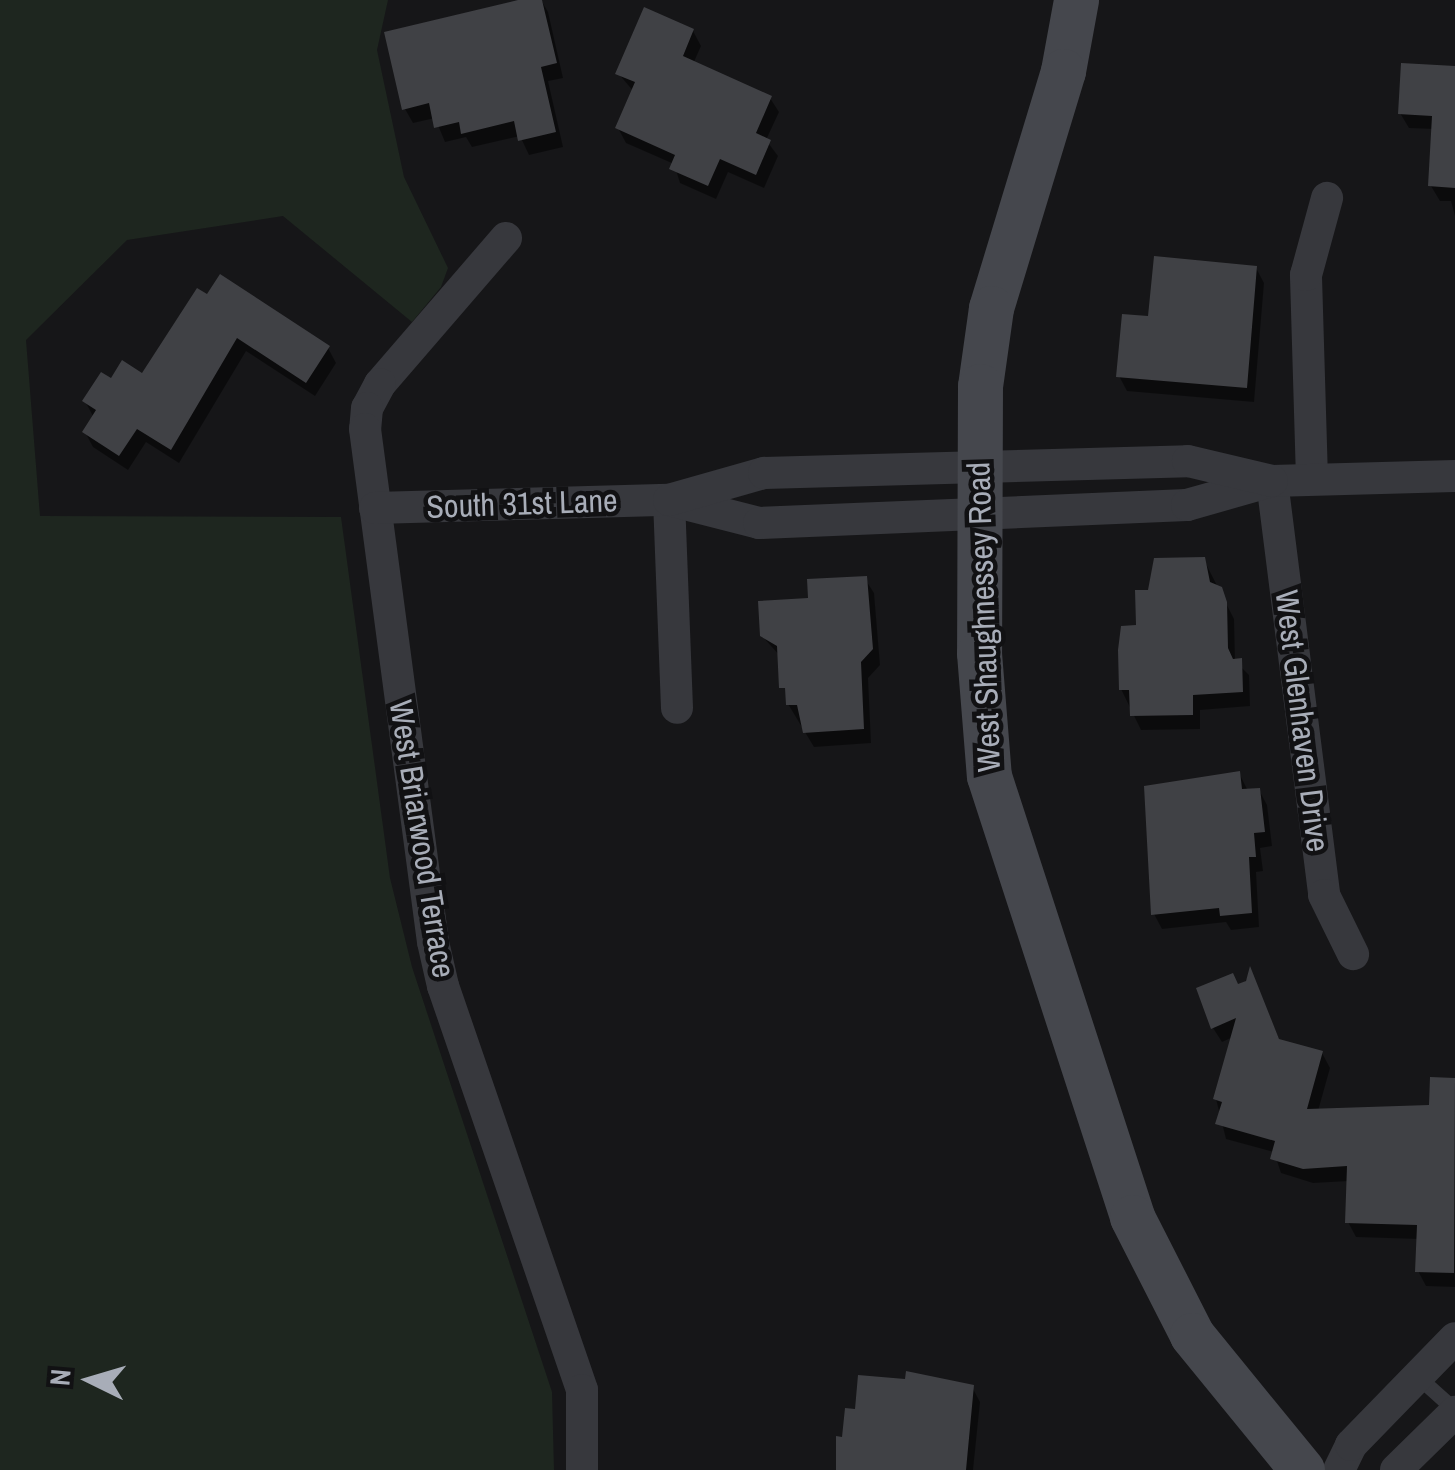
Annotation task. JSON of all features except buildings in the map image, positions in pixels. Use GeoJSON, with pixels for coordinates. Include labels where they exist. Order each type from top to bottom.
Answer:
{"type":"FeatureCollection","features":[{"type":"Feature","properties":{"kind":"street","name":"West Shaughnessey Road"},"geometry":{"type":"LineString","coordinates":[[1076,0],[1062,71],[991,308],[977,467],[982,686],[998,821],[1132,1218],[1192,1336],[1302,1470]]}},
{"type":"Feature","properties":{"kind":"street"},"geometry":{"type":"LineString","coordinates":[[1312,479],[1306,275],[1327,198]]}},
{"type":"Feature","properties":{"kind":"street","name":"West Briarwood Terrace"},"geometry":{"type":"LineString","coordinates":[[506,238],[366,408],[375,508],[440,972],[582,1390],[582,1470]]}},
{"type":"Feature","properties":{"kind":"street","name":"South 31st Lane"},"geometry":{"type":"LineString","coordinates":[[375,508],[668,500],[764,472],[1188,461],[1272,481]]}},
{"type":"Feature","properties":{"kind":"street"},"geometry":{"type":"LineString","coordinates":[[1113,463],[1114,508]]}},
{"type":"Feature","properties":{"kind":"street"},"geometry":{"type":"LineString","coordinates":[[826,471],[827,519]]}},
{"type":"Feature","properties":{"kind":"street","name":"South 31st Lane"},"geometry":{"type":"LineString","coordinates":[[668,500],[759,523],[1187,505],[1272,481],[1455,476]]}},
{"type":"Feature","properties":{"kind":"street","name":"West Glenhaven Drive"},"geometry":{"type":"LineString","coordinates":[[1272,481],[1324,896],[1353,954]]}},
{"type":"Feature","properties":{"kind":"street"},"geometry":{"type":"LineString","coordinates":[[668,500],[677,708]]}},
{"type":"Feature","properties":{"kind":"street"},"geometry":{"type":"LineString","coordinates":[[1339,1470],[1350,1446],[1455,1338]]}},
{"type":"Feature","properties":{"kind":"street"},"geometry":{"type":"LineString","coordinates":[[1396,1470],[1455,1411]]}},
{"type":"Feature","properties":{"kind":"lane"},"geometry":{"type":"LineString","coordinates":[[1416,1375],[1455,1411]]}},
{"type":"Feature","properties":{"kind":"shaded area"},"geometry":{"type":"Polygon","coordinates":[[[0,0],[388,0],[377,50],[404,177],[448,268],[441,287],[412,322],[283,216],[127,240],[26,340],[40,516],[341,517],[390,878],[412,967],[552,1392],[554,1470],[0,1470],[0,0]]]}}]}
